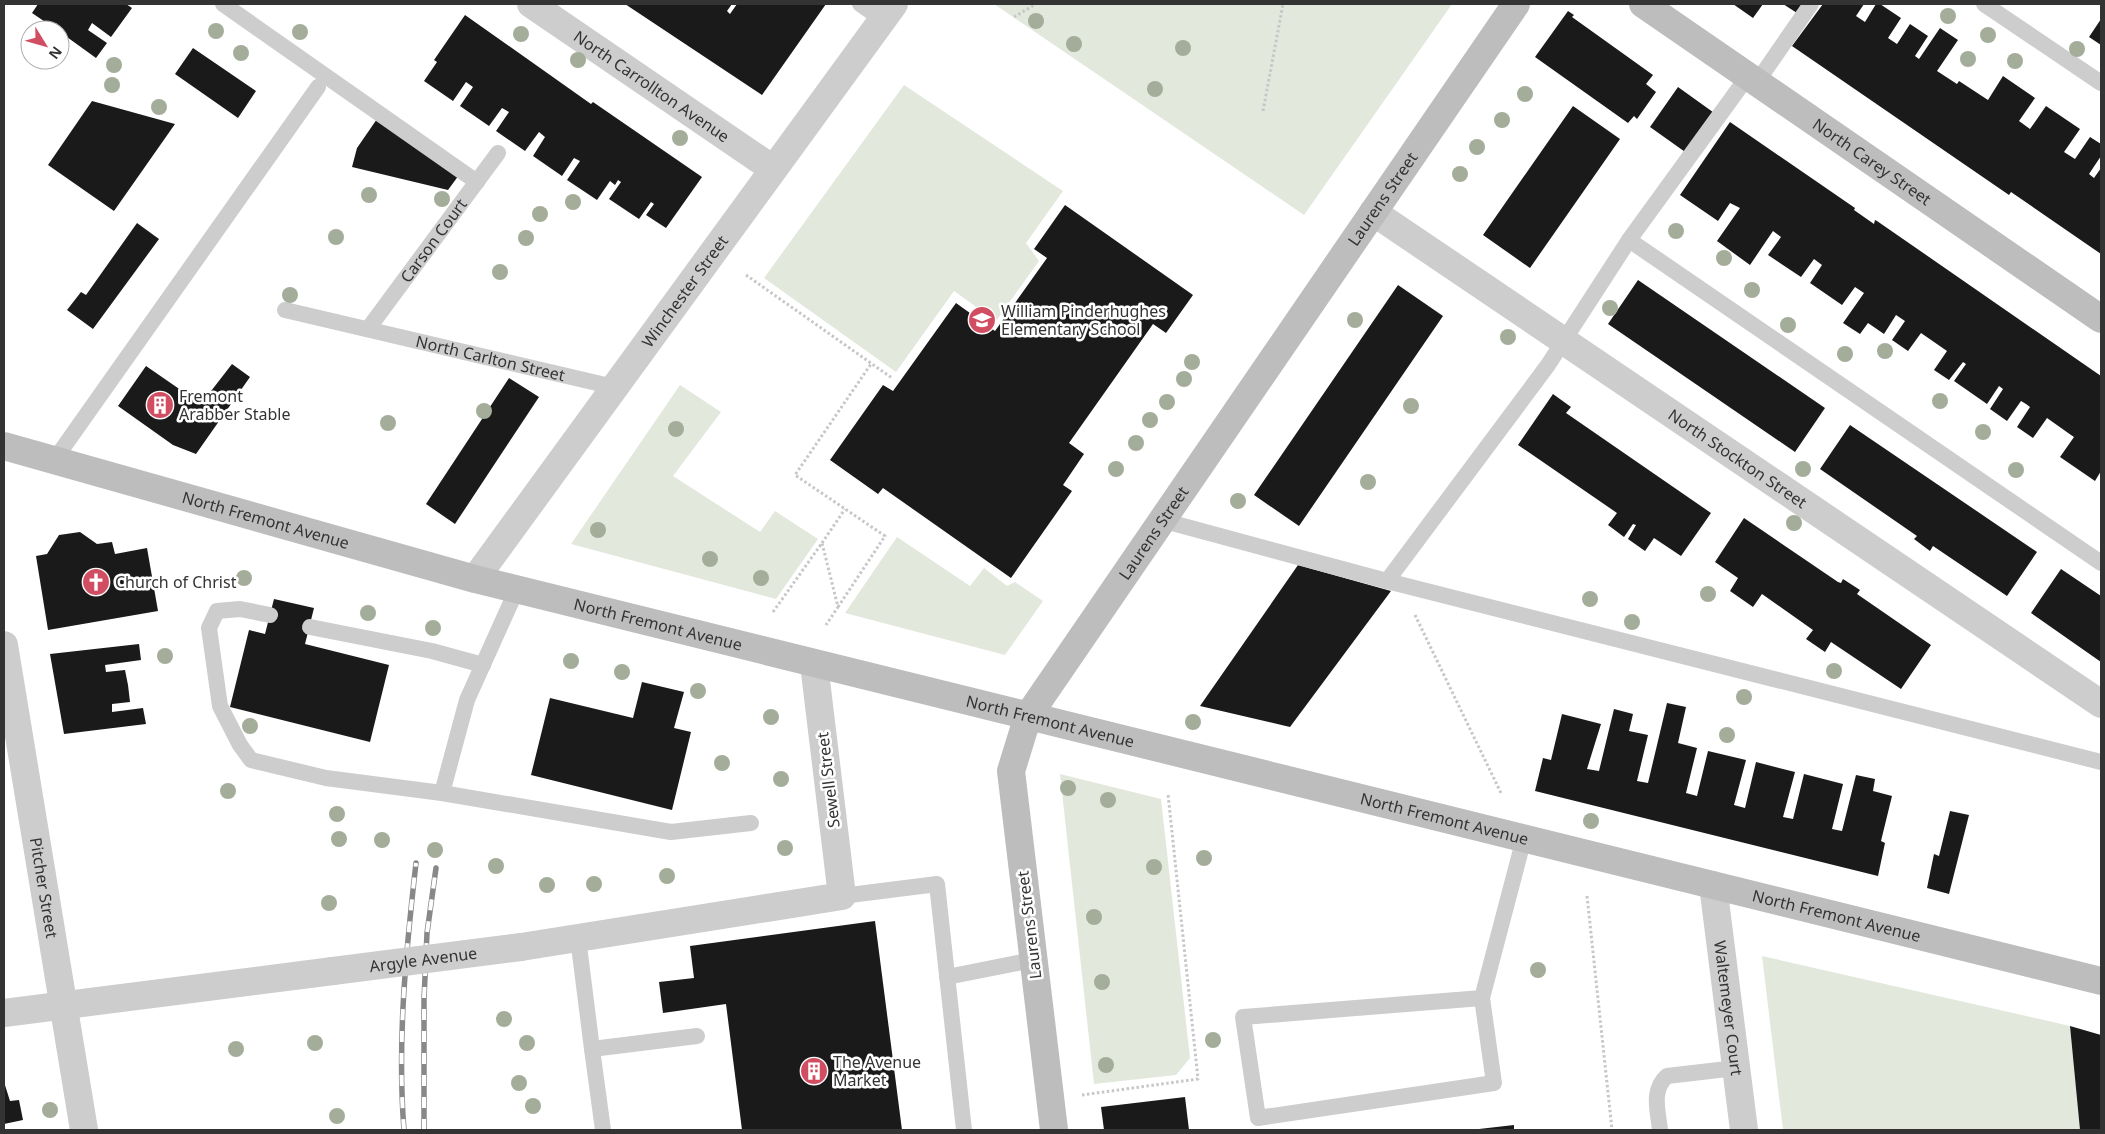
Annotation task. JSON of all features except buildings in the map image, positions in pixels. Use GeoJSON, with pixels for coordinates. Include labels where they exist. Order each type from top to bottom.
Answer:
{"type":"FeatureCollection","features":[{"type":"Feature","properties":{"kind":"main road","name":"Laurens Street"},"geometry":{"type":"LineString","coordinates":[[1054,1130],[1011,771],[1028,716],[1516,4]]}},
{"type":"Feature","properties":{"kind":"main road","name":"North Carey Street"},"geometry":{"type":"LineString","coordinates":[[1643,4],[2101,319]]}},
{"type":"Feature","properties":{"kind":"main road","name":"North Fremont Avenue"},"geometry":{"type":"LineString","coordinates":[[4,446],[53,462],[475,579],[2101,981]]}},
{"type":"Feature","properties":{"kind":"street","name":"North Carrollton Avenue"},"geometry":{"type":"LineString","coordinates":[[531,4],[773,169]]}},
{"type":"Feature","properties":{"kind":"street","name":"Winchester Street"},"geometry":{"type":"LineString","coordinates":[[475,579],[888,12]]}},
{"type":"Feature","properties":{"kind":"street","name":"North Stockton Street"},"geometry":{"type":"LineString","coordinates":[[1373,212],[2101,704]]}},
{"type":"Feature","properties":{"kind":"street","name":"Pitcher Street"},"geometry":{"type":"LineString","coordinates":[[4,645],[10,722],[63,1005],[84,1130]]}},
{"type":"Feature","properties":{"kind":"street","name":"Sewell Street"},"geometry":{"type":"LineString","coordinates":[[814,664],[842,896]]}},
{"type":"Feature","properties":{"kind":"street","name":"Waltemeyer Court"},"geometry":{"type":"LineString","coordinates":[[1713,885],[1744,1130]]}},
{"type":"Feature","properties":{"kind":"street","name":"Argyle Avenue"},"geometry":{"type":"LineString","coordinates":[[4,1013],[521,947],[842,896]]}},
{"type":"Feature","properties":{"kind":"lane"},"geometry":{"type":"LineString","coordinates":[[223,4],[477,182]]}},
{"type":"Feature","properties":{"kind":"lane"},"geometry":{"type":"LineString","coordinates":[[860,4],[888,12]]}},
{"type":"Feature","properties":{"kind":"lane"},"geometry":{"type":"LineString","coordinates":[[1394,583],[1565,341],[1629,240],[1811,4]]}},
{"type":"Feature","properties":{"kind":"lane"},"geometry":{"type":"LineString","coordinates":[[1984,4],[2101,83]]}},
{"type":"Feature","properties":{"kind":"lane"},"geometry":{"type":"LineString","coordinates":[[53,462],[318,87]]}},
{"type":"Feature","properties":{"kind":"lane","name":"Carson Court"},"geometry":{"type":"LineString","coordinates":[[368,328],[498,153]]}},
{"type":"Feature","properties":{"kind":"lane"},"geometry":{"type":"LineString","coordinates":[[1629,240],[2101,563]]}},
{"type":"Feature","properties":{"kind":"lane","name":"North Carlton Street"},"geometry":{"type":"LineString","coordinates":[[285,310],[614,387]]}},
{"type":"Feature","properties":{"kind":"lane"},"geometry":{"type":"LineString","coordinates":[[1161,520],[1394,583],[2101,762]]}},
{"type":"Feature","properties":{"kind":"lane"},"geometry":{"type":"LineString","coordinates":[[442,793],[468,700],[517,589]]}},
{"type":"Feature","properties":{"kind":"lane"},"geometry":{"type":"LineString","coordinates":[[270,615],[240,609],[217,611],[209,628],[220,706],[240,745],[251,760],[326,778],[442,793],[671,832],[751,823]]}},
{"type":"Feature","properties":{"kind":"lane"},"geometry":{"type":"LineString","coordinates":[[310,627],[432,651],[483,665]]}},
{"type":"Feature","properties":{"kind":"lane"},"geometry":{"type":"LineString","coordinates":[[1482,998],[1243,1017],[1258,1118],[1494,1083],[1482,998],[1524,838]]}},
{"type":"Feature","properties":{"kind":"lane"},"geometry":{"type":"LineString","coordinates":[[842,896],[937,884],[964,1130]]}},
{"type":"Feature","properties":{"kind":"lane"},"geometry":{"type":"LineString","coordinates":[[578,938],[603,1130]]}},
{"type":"Feature","properties":{"kind":"lane"},"geometry":{"type":"LineString","coordinates":[[947,977],[1033,960]]}},
{"type":"Feature","properties":{"kind":"lane"},"geometry":{"type":"LineString","coordinates":[[592,1049],[697,1036]]}},
{"type":"Feature","properties":{"kind":"lane"},"geometry":{"type":"LineString","coordinates":[[1660,1130],[1656,1098],[1660,1082],[1667,1076],[1736,1068]]}},
{"type":"Feature","properties":{"kind":"path"},"geometry":{"type":"LineString","coordinates":[[1014,17],[1036,4]]}},
{"type":"Feature","properties":{"kind":"path"},"geometry":{"type":"LineString","coordinates":[[1263,111],[1283,4]]}},
{"type":"Feature","properties":{"kind":"path"},"geometry":{"type":"LineString","coordinates":[[746,275],[892,378]]}},
{"type":"Feature","properties":{"kind":"path"},"geometry":{"type":"LineString","coordinates":[[826,625],[885,536],[795,474],[871,364]]}},
{"type":"Feature","properties":{"kind":"path"},"geometry":{"type":"LineString","coordinates":[[773,612],[845,509]]}},
{"type":"Feature","properties":{"kind":"path"},"geometry":{"type":"LineString","coordinates":[[822,543],[838,607]]}},
{"type":"Feature","properties":{"kind":"path"},"geometry":{"type":"LineString","coordinates":[[1394,583],[1501,793]]}},
{"type":"Feature","properties":{"kind":"path"},"geometry":{"type":"LineString","coordinates":[[1050,1100],[1198,1079],[1168,794]]}},
{"type":"Feature","properties":{"kind":"path"},"geometry":{"type":"LineString","coordinates":[[1587,896],[1612,1130]]}},
{"type":"Feature","properties":{"kind":"shaded area"},"geometry":{"type":"Polygon","coordinates":[[[994,4],[1452,4],[1304,215],[994,4]]]}},
{"type":"Feature","properties":{"kind":"shaded area"},"geometry":{"type":"Polygon","coordinates":[[[904,85],[1063,191],[1026,243],[1039,261],[996,321],[954,291],[896,372],[764,278],[904,85]]]}},
{"type":"Feature","properties":{"kind":"shaded area"},"geometry":{"type":"Polygon","coordinates":[[[680,385],[721,412],[673,476],[760,532],[775,511],[818,539],[776,599],[571,544],[680,385]]]}},
{"type":"Feature","properties":{"kind":"shaded area"},"geometry":{"type":"Polygon","coordinates":[[[897,537],[970,586],[984,568],[1007,586],[1015,582],[1043,601],[1005,655],[845,613],[897,537]]]}},
{"type":"Feature","properties":{"kind":"shaded area"},"geometry":{"type":"Polygon","coordinates":[[[1060,774],[1161,799],[1190,1058],[1176,1075],[1094,1084],[1060,774]]]}},
{"type":"Feature","properties":{"kind":"shaded area"},"geometry":{"type":"Polygon","coordinates":[[[1762,956],[2070,1026],[2080,1130],[1783,1130],[1762,956]]]}},
{"type":"Feature","properties":{"kind":"railway"},"geometry":{"type":"LineString","coordinates":[[404,1130],[402,1030],[406,963],[416,863]]}},
{"type":"Feature","properties":{"kind":"railway"},"geometry":{"type":"LineString","coordinates":[[424,1130],[424,999],[427,933],[436,868]]}},
{"type":"Feature","properties":{"kind":"place","name":"William Pinderhughes Elementary School"},"geometry":{"type":"Point","coordinates":[982,320]}},
{"type":"Feature","properties":{"kind":"place","name":"Fremont Arabber Stable"},"geometry":{"type":"Point","coordinates":[160,405]}},
{"type":"Feature","properties":{"kind":"place","name":"Church of Christ"},"geometry":{"type":"Point","coordinates":[96,582]}},
{"type":"Feature","properties":{"kind":"place","name":"The Avenue Market"},"geometry":{"type":"Point","coordinates":[814,1071]}}]}
